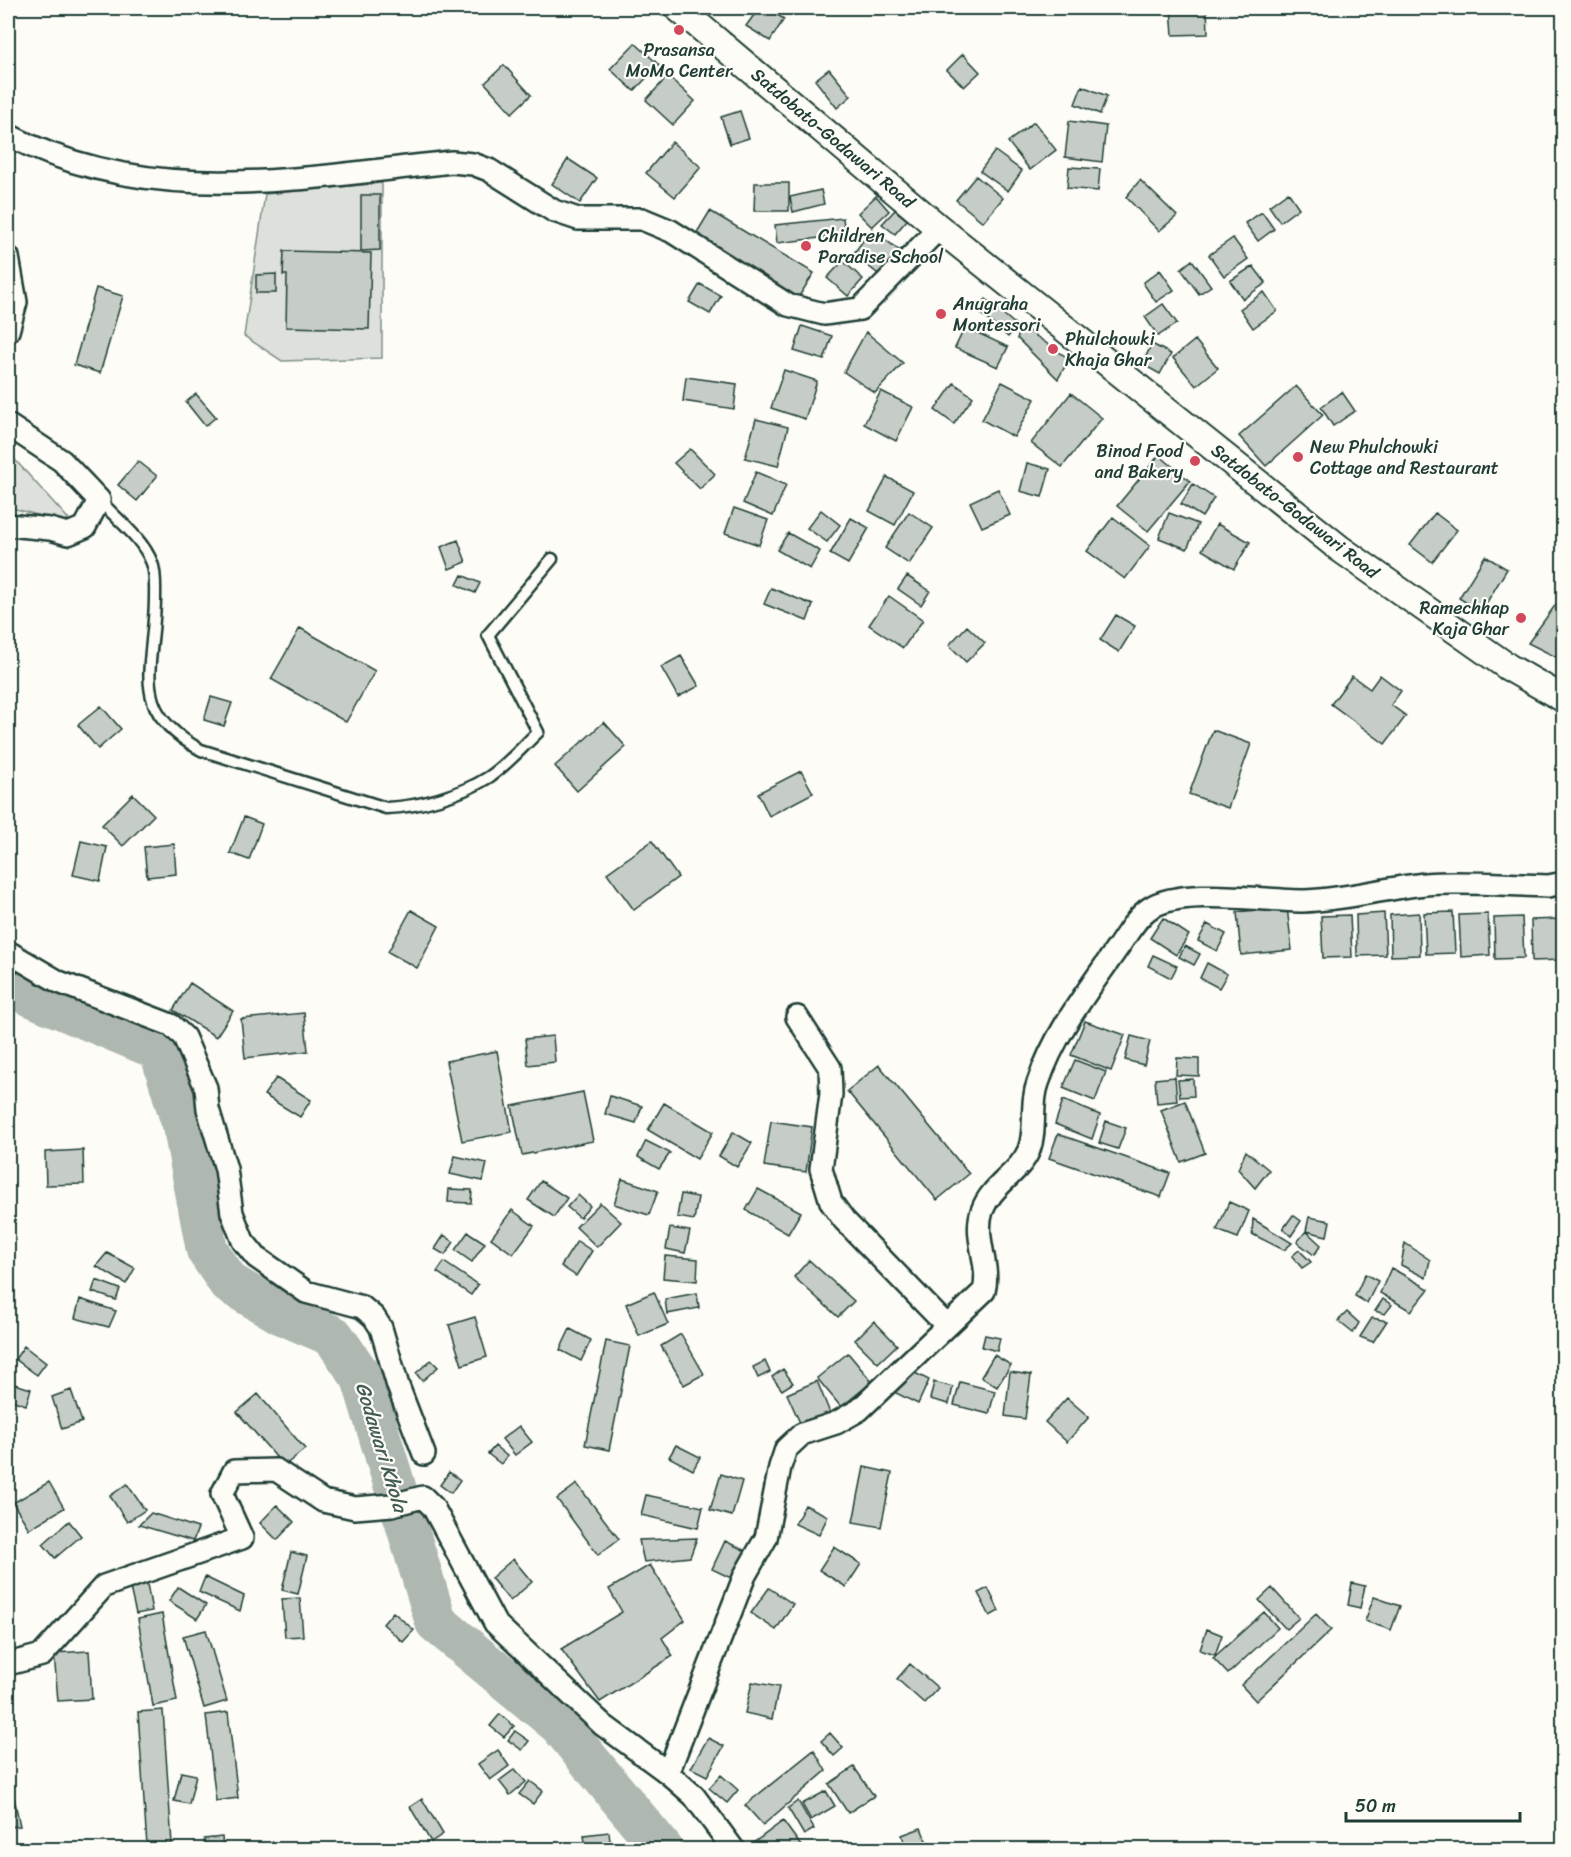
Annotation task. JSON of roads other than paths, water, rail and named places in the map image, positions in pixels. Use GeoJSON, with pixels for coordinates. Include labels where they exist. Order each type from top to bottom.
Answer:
{"type":"FeatureCollection","features":[{"type":"Feature","properties":{"kind":"street","name":"Satdobato-Godawari Road"},"geometry":{"type":"LineString","coordinates":[[678,8],[939,228],[1339,548],[1508,667],[1563,699]]}},
{"type":"Feature","properties":{"kind":"street"},"geometry":{"type":"LineString","coordinates":[[8,135],[37,150],[101,171],[201,184],[285,180],[452,162],[473,164],[554,211],[578,219],[642,219],[671,231],[788,305],[824,314],[860,309],[939,228]]}},
{"type":"Feature","properties":{"kind":"street"},"geometry":{"type":"LineString","coordinates":[[8,257],[16,302],[8,331]]}},
{"type":"Feature","properties":{"kind":"street"},"geometry":{"type":"LineString","coordinates":[[8,425],[62,461],[99,500],[86,527],[68,534],[50,529],[8,525]]}},
{"type":"Feature","properties":{"kind":"street"},"geometry":{"type":"LineString","coordinates":[[668,1773],[745,1575],[766,1538],[780,1467],[786,1449],[802,1434],[836,1423],[859,1410],[946,1325],[973,1304],[984,1291],[987,1281],[980,1241],[982,1211],[994,1189],[1019,1165],[1028,1151],[1032,1137],[1034,1098],[1052,1049],[1079,1003],[1137,921],[1149,908],[1162,903],[1205,897],[1305,901],[1426,884],[1548,886],[1563,883]]}},
{"type":"Feature","properties":{"kind":"street"},"geometry":{"type":"LineString","coordinates":[[8,952],[59,982],[171,1025],[184,1037],[206,1088],[208,1109],[226,1169],[232,1213],[243,1241],[256,1257],[306,1293],[362,1307],[374,1317],[381,1328],[398,1386],[424,1454]]}},
{"type":"Feature","properties":{"kind":"street"},"geometry":{"type":"LineString","coordinates":[[797,1017],[830,1068],[831,1094],[821,1169],[831,1202],[844,1220],[946,1325]]}},
{"type":"Feature","properties":{"kind":"street"},"geometry":{"type":"LineString","coordinates":[[8,1664],[42,1655],[104,1586],[242,1538],[222,1494],[234,1471],[276,1470],[323,1501],[355,1508],[392,1504],[423,1497],[434,1507],[495,1623],[603,1725],[668,1773],[694,1796],[734,1850]]}},
{"type":"Feature","properties":{"kind":"lane"},"geometry":{"type":"LineString","coordinates":[[99,500],[146,549],[154,566],[154,623],[150,686],[153,704],[177,737],[201,750],[386,808],[413,807],[430,802],[489,777],[538,732],[488,635],[552,559]]}},
{"type":"Feature","properties":{"kind":"waterway","name":"Godawari Khola"},"geometry":{"type":"LineString","coordinates":[[8,986],[160,1050],[185,1133],[207,1250],[229,1283],[282,1314],[333,1336],[362,1378],[436,1622],[559,1724],[663,1850]]}},
{"type":"Feature","properties":{"kind":"place","name":"Prasansa MoMo Center"},"geometry":{"type":"Point","coordinates":[679,30]}},
{"type":"Feature","properties":{"kind":"place","name":"Children Paradise School"},"geometry":{"type":"Point","coordinates":[806,246]}},
{"type":"Feature","properties":{"kind":"place","name":"Anugraha Montessori"},"geometry":{"type":"Point","coordinates":[941,314]}},
{"type":"Feature","properties":{"kind":"place","name":"Phulchowki Khaja Ghar"},"geometry":{"type":"Point","coordinates":[1053,349]}},
{"type":"Feature","properties":{"kind":"place","name":"New Phulchowki Cottage and Restaurant"},"geometry":{"type":"Point","coordinates":[1298,457]}},
{"type":"Feature","properties":{"kind":"place","name":"Binod Food and Bakery"},"geometry":{"type":"Point","coordinates":[1195,461]}},
{"type":"Feature","properties":{"kind":"place","name":"Ramechhap Kaja Ghar"},"geometry":{"type":"Point","coordinates":[1521,618]}}]}
